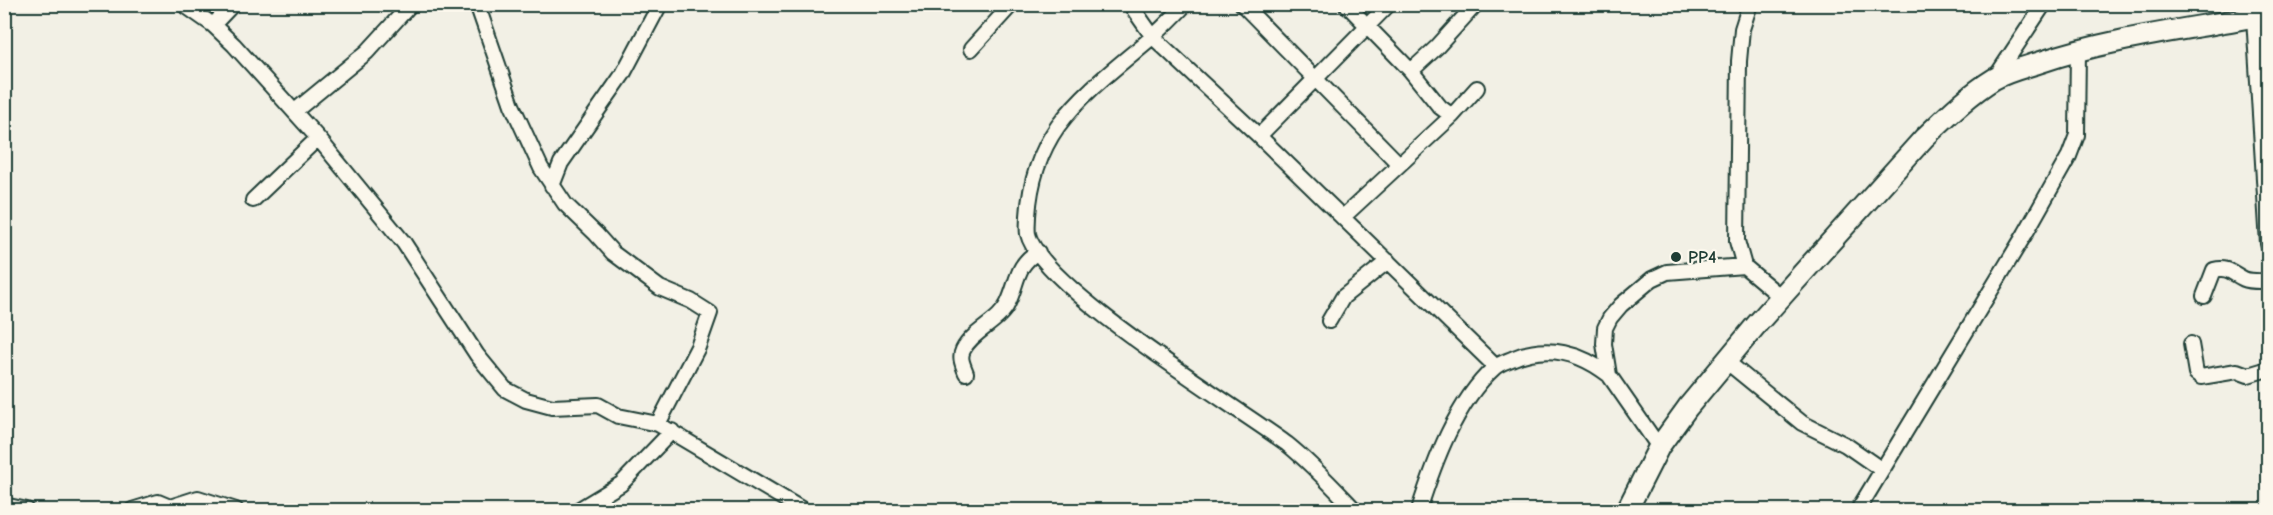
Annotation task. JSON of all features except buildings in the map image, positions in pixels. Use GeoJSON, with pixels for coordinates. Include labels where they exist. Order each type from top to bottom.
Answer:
{"type":"FeatureCollection","features":[{"type":"Feature","properties":{"kind":"highway"},"geometry":{"type":"LineString","coordinates":[[1627,510],[1659,447],[1688,407],[1781,297],[1949,113],[1995,78],[2078,51],[2257,12]]}},
{"type":"Feature","properties":{"kind":"street"},"geometry":{"type":"LineString","coordinates":[[183,4],[213,25],[318,138],[404,243],[477,355],[505,389],[526,400],[552,407],[598,405],[618,416],[658,424],[803,510]]}},
{"type":"Feature","properties":{"kind":"street"},"geometry":{"type":"LineString","coordinates":[[213,25],[233,4]]}},
{"type":"Feature","properties":{"kind":"street"},"geometry":{"type":"LineString","coordinates":[[294,111],[368,52],[411,4]]}},
{"type":"Feature","properties":{"kind":"street"},"geometry":{"type":"LineString","coordinates":[[477,4],[512,105],[541,168],[565,204],[613,253],[660,288],[691,301],[710,313],[698,347],[658,424]]}},
{"type":"Feature","properties":{"kind":"street"},"geometry":{"type":"LineString","coordinates":[[552,186],[561,163],[622,74],[660,4]]}},
{"type":"Feature","properties":{"kind":"street"},"geometry":{"type":"LineString","coordinates":[[971,49],[1012,4]]}},
{"type":"Feature","properties":{"kind":"street"},"geometry":{"type":"LineString","coordinates":[[1130,4],[1153,37],[1259,136],[1495,366]]}},
{"type":"Feature","properties":{"kind":"street"},"geometry":{"type":"LineString","coordinates":[[1186,4],[1153,37],[1091,90],[1058,126],[1034,175],[1028,233],[1038,252],[1053,270],[1103,314],[1153,352],[1288,445],[1323,475],[1355,510]]}},
{"type":"Feature","properties":{"kind":"street"},"geometry":{"type":"LineString","coordinates":[[1242,4],[1399,164]]}},
{"type":"Feature","properties":{"kind":"street"},"geometry":{"type":"LineString","coordinates":[[1346,4],[1411,71],[1449,119]]}},
{"type":"Feature","properties":{"kind":"street"},"geometry":{"type":"LineString","coordinates":[[1259,136],[1389,4]]}},
{"type":"Feature","properties":{"kind":"street"},"geometry":{"type":"LineString","coordinates":[[1411,71],[1437,47],[1476,4]]}},
{"type":"Feature","properties":{"kind":"street"},"geometry":{"type":"LineString","coordinates":[[1750,4],[1742,29],[1738,87],[1737,241],[1744,267],[1781,297]]}},
{"type":"Feature","properties":{"kind":"street"},"geometry":{"type":"LineString","coordinates":[[1995,78],[2044,4]]}},
{"type":"Feature","properties":{"kind":"street"},"geometry":{"type":"LineString","coordinates":[[2257,12],[2268,244]]}},
{"type":"Feature","properties":{"kind":"street"},"geometry":{"type":"LineString","coordinates":[[1857,510],[2007,264],[2069,156],[2078,135],[2078,51]]}},
{"type":"Feature","properties":{"kind":"street"},"geometry":{"type":"LineString","coordinates":[[1343,217],[1449,119],[1477,88]]}},
{"type":"Feature","properties":{"kind":"street"},"geometry":{"type":"LineString","coordinates":[[253,200],[318,138]]}},
{"type":"Feature","properties":{"kind":"street"},"geometry":{"type":"LineString","coordinates":[[966,373],[962,360],[964,348],[1008,304],[1022,266],[1027,258],[1038,252]]}},
{"type":"Feature","properties":{"kind":"street"},"geometry":{"type":"LineString","coordinates":[[1329,321],[1343,297],[1388,261]]}},
{"type":"Feature","properties":{"kind":"street"},"geometry":{"type":"LineString","coordinates":[[1609,375],[1604,344],[1605,328],[1610,318],[1622,305],[1652,279],[1667,272],[1744,267]]}},
{"type":"Feature","properties":{"kind":"street"},"geometry":{"type":"LineString","coordinates":[[2204,296],[2214,270],[2222,267],[2246,280],[2268,281]]}},
{"type":"Feature","properties":{"kind":"street"},"geometry":{"type":"LineString","coordinates":[[2191,344],[2196,373],[2201,377],[2237,371],[2248,375],[2268,369]]}},
{"type":"Feature","properties":{"kind":"street"},"geometry":{"type":"LineString","coordinates":[[1419,510],[1454,420],[1495,366],[1529,352],[1566,352],[1598,367],[1609,375],[1659,447]]}},
{"type":"Feature","properties":{"kind":"street"},"geometry":{"type":"LineString","coordinates":[[1726,361],[1802,423],[1846,445],[1882,470]]}},
{"type":"Feature","properties":{"kind":"street"},"geometry":{"type":"LineString","coordinates":[[578,510],[621,484],[672,431]]}},
{"type":"Feature","properties":{"kind":"street"},"geometry":{"type":"LineString","coordinates":[[132,510],[158,502],[170,507],[198,498],[236,510]]}},
{"type":"Feature","properties":{"kind":"street"},"geometry":{"type":"LineString","coordinates":[[4,505],[27,510]]}},
{"type":"Feature","properties":{"kind":"place","name":"PP4"},"geometry":{"type":"Point","coordinates":[1676,257]}}]}
